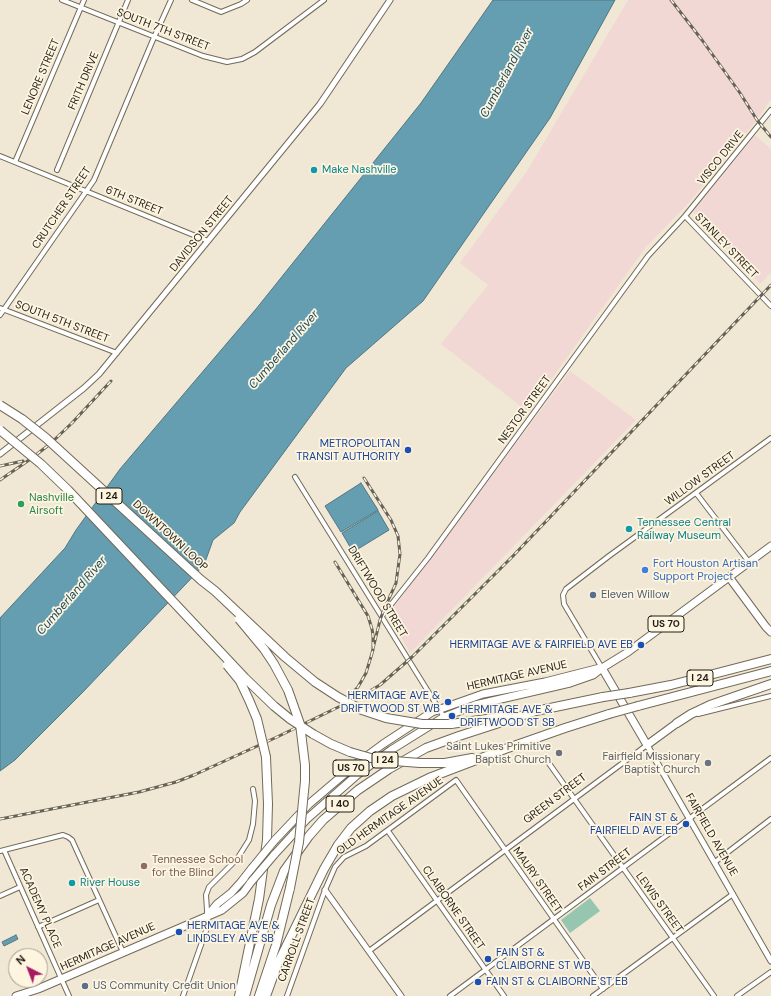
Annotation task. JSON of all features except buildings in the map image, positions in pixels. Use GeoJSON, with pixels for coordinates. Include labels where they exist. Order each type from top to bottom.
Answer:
{"type":"FeatureCollection","features":[{"type":"Feature","properties":{"kind":"highway","name":"DOWNTOWN LOOP"},"geometry":{"type":"LineString","coordinates":[[0,405],[22,419],[46,438],[201,580],[215,591]]}},
{"type":"Feature","properties":{"kind":"highway","name":"I 24"},"geometry":{"type":"LineString","coordinates":[[0,430],[42,464],[68,490],[245,678],[274,706],[313,734],[350,752],[371,758],[420,763],[445,763],[506,749],[609,714],[771,671]]}},
{"type":"Feature","properties":{"kind":"highway","name":"I 24"},"geometry":{"type":"LineString","coordinates":[[215,591],[285,657],[315,682],[338,697],[362,710],[386,718],[422,724],[451,724],[536,711],[671,685],[771,659]]}},
{"type":"Feature","properties":{"kind":"highway"},"geometry":{"type":"LineString","coordinates":[[215,591],[264,649],[274,664],[288,690],[300,724],[305,781],[299,842],[290,888],[276,945],[259,996]]}},
{"type":"Feature","properties":{"kind":"highway"},"geometry":{"type":"LineString","coordinates":[[194,623],[240,681],[257,719],[266,757],[268,804],[267,840],[259,899],[239,996]]}},
{"type":"Feature","properties":{"kind":"highway"},"geometry":{"type":"LineString","coordinates":[[677,723],[710,705],[771,684]]}},
{"type":"Feature","properties":{"kind":"highway","name":"I 40"},"geometry":{"type":"LineString","coordinates":[[245,996],[271,905],[284,871],[296,852],[323,820],[358,790],[389,769],[426,748],[536,711]]}},
{"type":"Feature","properties":{"kind":"highway","name":"I 40"},"geometry":{"type":"LineString","coordinates":[[266,996],[278,963],[324,869],[338,845],[352,828],[370,811],[392,796],[429,778],[506,749]]}},
{"type":"Feature","properties":{"kind":"main road","name":"HERMITAGE AVENUE"},"geometry":{"type":"LineString","coordinates":[[16,996],[62,979],[222,910],[243,893],[274,855],[308,818],[357,775],[392,750],[444,717],[475,704],[570,683],[593,675],[628,652],[771,546]]}},
{"type":"Feature","properties":{"kind":"main road"},"geometry":{"type":"LineString","coordinates":[[729,577],[771,632]]}},
{"type":"Feature","properties":{"kind":"main road","name":"HERMITAGE AVENUE"},"geometry":{"type":"LineString","coordinates":[[208,916],[217,904],[241,882],[275,840],[309,804],[356,764],[405,729],[438,709],[483,694],[545,682],[602,668]]}},
{"type":"Feature","properties":{"kind":"main road","name":"FAIRFIELD AVENUE"},"geometry":{"type":"LineString","coordinates":[[602,668],[647,745]]}},
{"type":"Feature","properties":{"kind":"main road","name":"GREEN STREET"},"geometry":{"type":"LineString","coordinates":[[647,745],[677,723]]}},
{"type":"Feature","properties":{"kind":"street","name":"SOUTH 7TH STREET"},"geometry":{"type":"LineString","coordinates":[[62,0],[118,22],[153,38],[203,56],[227,62],[237,60],[256,51],[324,0]]}},
{"type":"Feature","properties":{"kind":"street","name":"LENORE STREET"},"geometry":{"type":"LineString","coordinates":[[15,162],[84,0]]}},
{"type":"Feature","properties":{"kind":"street","name":"FRITH DRIVE"},"geometry":{"type":"LineString","coordinates":[[57,170],[128,0]]}},
{"type":"Feature","properties":{"kind":"street","name":"CRUTCHER STREET"},"geometry":{"type":"LineString","coordinates":[[0,315],[2,309],[94,180],[153,38],[171,0]]}},
{"type":"Feature","properties":{"kind":"street"},"geometry":{"type":"LineString","coordinates":[[192,0],[221,12],[247,0]]}},
{"type":"Feature","properties":{"kind":"street","name":"DAVIDSON STREET"},"geometry":{"type":"LineString","coordinates":[[0,454],[84,388],[99,374],[320,104],[390,0]]}},
{"type":"Feature","properties":{"kind":"street","name":"VISCO DRIVE"},"geometry":{"type":"LineString","coordinates":[[685,216],[771,110]]}},
{"type":"Feature","properties":{"kind":"street","name":"6TH STREET"},"geometry":{"type":"LineString","coordinates":[[0,156],[208,241]]}},
{"type":"Feature","properties":{"kind":"street","name":"STANLEY STREET"},"geometry":{"type":"LineString","coordinates":[[685,216],[771,306]]}},
{"type":"Feature","properties":{"kind":"street","name":"NESTOR STREET"},"geometry":{"type":"LineString","coordinates":[[382,616],[432,552],[648,256],[685,216]]}},
{"type":"Feature","properties":{"kind":"street","name":"SOUTH 5TH STREET"},"geometry":{"type":"LineString","coordinates":[[2,309],[117,353]]}},
{"type":"Feature","properties":{"kind":"street","name":"WILLOW STREET"},"geometry":{"type":"LineString","coordinates":[[564,594],[567,588],[609,556],[771,438]]}},
{"type":"Feature","properties":{"kind":"street","name":"DRIFTWOOD STREET"},"geometry":{"type":"LineString","coordinates":[[295,476],[444,717]]}},
{"type":"Feature","properties":{"kind":"street"},"geometry":{"type":"LineString","coordinates":[[696,493],[749,562]]}},
{"type":"Feature","properties":{"kind":"street","name":"FAIRFIELD AVENUE"},"geometry":{"type":"LineString","coordinates":[[564,594],[564,604],[602,668]]}},
{"type":"Feature","properties":{"kind":"street","name":"GREEN STREET"},"geometry":{"type":"LineString","coordinates":[[677,723],[700,714],[771,696]]}},
{"type":"Feature","properties":{"kind":"street","name":"FAIRFIELD AVENUE"},"geometry":{"type":"LineString","coordinates":[[647,745],[771,961]]}},
{"type":"Feature","properties":{"kind":"street","name":"GREEN STREET"},"geometry":{"type":"LineString","coordinates":[[369,951],[647,745]]}},
{"type":"Feature","properties":{"kind":"street","name":"FAIN STREET"},"geometry":{"type":"LineString","coordinates":[[450,996],[770,761]]}},
{"type":"Feature","properties":{"kind":"street","name":"LEWIS STREET"},"geometry":{"type":"LineString","coordinates":[[548,762],[714,996]]}},
{"type":"Feature","properties":{"kind":"street","name":"OLD HERMITAGE AVENUE"},"geometry":{"type":"LineString","coordinates":[[325,890],[335,867],[344,857],[366,846],[388,831],[456,780]]}},
{"type":"Feature","properties":{"kind":"street","name":"MAURY STREET"},"geometry":{"type":"LineString","coordinates":[[456,780],[603,989]]}},
{"type":"Feature","properties":{"kind":"street"},"geometry":{"type":"LineString","coordinates":[[183,996],[208,926],[206,895],[209,887],[237,859],[249,840],[253,824],[255,801],[253,789]]}},
{"type":"Feature","properties":{"kind":"street"},"geometry":{"type":"LineString","coordinates":[[715,862],[771,819]]}},
{"type":"Feature","properties":{"kind":"street","name":"CLAIBORNE STREET"},"geometry":{"type":"LineString","coordinates":[[388,831],[504,996]]}},
{"type":"Feature","properties":{"kind":"street"},"geometry":{"type":"LineString","coordinates":[[2,850],[63,835],[72,840],[123,952]]}},
{"type":"Feature","properties":{"kind":"street","name":"ACADEMY PLACE"},"geometry":{"type":"LineString","coordinates":[[2,850],[69,996]]}},
{"type":"Feature","properties":{"kind":"street"},"geometry":{"type":"LineString","coordinates":[[0,896],[20,887]]}},
{"type":"Feature","properties":{"kind":"street"},"geometry":{"type":"LineString","coordinates":[[325,890],[401,996]]}},
{"type":"Feature","properties":{"kind":"street","name":"CARROLL STREET"},"geometry":{"type":"LineString","coordinates":[[287,996],[325,890]]}},
{"type":"Feature","properties":{"kind":"street"},"geometry":{"type":"LineString","coordinates":[[593,996],[733,894]]}},
{"type":"Feature","properties":{"kind":"street"},"geometry":{"type":"LineString","coordinates":[[38,927],[99,900]]}},
{"type":"Feature","properties":{"kind":"street"},"geometry":{"type":"LineString","coordinates":[[738,996],[771,972]]}},
{"type":"Feature","properties":{"kind":"shaded area"},"geometry":{"type":"Polygon","coordinates":[[[628,0],[771,0],[771,100],[753,125],[687,205],[646,247],[528,412],[441,344],[488,285],[460,263],[527,171],[628,0]]]}},
{"type":"Feature","properties":{"kind":"shaded area"},"geometry":{"type":"Polygon","coordinates":[[[755,135],[771,149],[771,273],[760,284],[693,211],[755,135]]]}},
{"type":"Feature","properties":{"kind":"shaded area"},"geometry":{"type":"Polygon","coordinates":[[[570,371],[636,420],[410,653],[392,620],[392,609],[570,371]]]}},
{"type":"Feature","properties":{"kind":"green space"},"geometry":{"type":"Polygon","coordinates":[[[590,898],[600,911],[570,933],[561,920],[590,898]]]}},
{"type":"Feature","properties":{"kind":"water","name":"Cumberland River"},"geometry":{"type":"Polygon","coordinates":[[[493,0],[615,0],[550,118],[423,301],[346,368],[240,512],[234,523],[213,540],[204,565],[82,693],[15,760],[0,771],[0,618],[65,548],[76,530],[120,469],[256,309],[421,103],[493,0]]]}},
{"type":"Feature","properties":{"kind":"water"},"geometry":{"type":"Polygon","coordinates":[[[361,483],[378,510],[341,532],[325,506],[361,483]]]}},
{"type":"Feature","properties":{"kind":"water"},"geometry":{"type":"Polygon","coordinates":[[[378,511],[389,530],[353,552],[342,533],[378,511]]]}},
{"type":"Feature","properties":{"kind":"water"},"geometry":{"type":"Polygon","coordinates":[[[16,935],[18,939],[4,946],[2,942],[16,935]]]}},
{"type":"Feature","properties":{"kind":"railway"},"geometry":{"type":"LineString","coordinates":[[671,0],[702,40],[740,93],[757,120],[771,137]]}},
{"type":"Feature","properties":{"kind":"railway"},"geometry":{"type":"LineString","coordinates":[[0,819],[139,792],[176,782],[277,737],[363,695],[380,685],[412,657],[513,556],[771,285]]}},
{"type":"Feature","properties":{"kind":"railway"},"geometry":{"type":"LineString","coordinates":[[0,480],[50,444],[111,381]]}},
{"type":"Feature","properties":{"kind":"railway"},"geometry":{"type":"LineString","coordinates":[[0,466],[23,461]]}},
{"type":"Feature","properties":{"kind":"railway"},"geometry":{"type":"LineString","coordinates":[[364,478],[391,520],[398,536],[400,554],[396,583],[380,620],[371,657]]}},
{"type":"Feature","properties":{"kind":"railway"},"geometry":{"type":"LineString","coordinates":[[335,562],[368,616],[373,635],[373,650],[366,673],[358,687],[344,701]]}},
{"type":"Feature","properties":{"kind":"place","name":"Make Nashville"},"geometry":{"type":"Point","coordinates":[314,170]}},
{"type":"Feature","properties":{"kind":"place","name":"METROPOLITAN TRANSIT AUTHORITY"},"geometry":{"type":"Point","coordinates":[408,450]}},
{"type":"Feature","properties":{"kind":"place","name":"Nashville Airsoft"},"geometry":{"type":"Point","coordinates":[21,504]}},
{"type":"Feature","properties":{"kind":"place","name":"Tennessee Central Railway Museum"},"geometry":{"type":"Point","coordinates":[629,529]}},
{"type":"Feature","properties":{"kind":"place","name":"Fort Houston Artisan Support Project"},"geometry":{"type":"Point","coordinates":[645,570]}},
{"type":"Feature","properties":{"kind":"place","name":"Eleven Willow"},"geometry":{"type":"Point","coordinates":[593,595]}},
{"type":"Feature","properties":{"kind":"place","name":"HERMITAGE AVE & FAIRFIELD AVE EB"},"geometry":{"type":"Point","coordinates":[641,645]}},
{"type":"Feature","properties":{"kind":"place","name":"HERMITAGE AVE & DRIFTWOOD ST WB"},"geometry":{"type":"Point","coordinates":[448,702]}},
{"type":"Feature","properties":{"kind":"place","name":"HERMITAGE AVE & DRIFTWOOD ST SB"},"geometry":{"type":"Point","coordinates":[452,716]}},
{"type":"Feature","properties":{"kind":"place","name":"Saint Lukes Primitive Baptist Church"},"geometry":{"type":"Point","coordinates":[559,753]}},
{"type":"Feature","properties":{"kind":"place","name":"Fairfield Missionary Baptist Church"},"geometry":{"type":"Point","coordinates":[708,763]}},
{"type":"Feature","properties":{"kind":"place","name":"FAIN ST & FAIRFIELD AVE EB"},"geometry":{"type":"Point","coordinates":[686,824]}},
{"type":"Feature","properties":{"kind":"place","name":"Tennessee School for the Blind"},"geometry":{"type":"Point","coordinates":[144,866]}},
{"type":"Feature","properties":{"kind":"place","name":"River House"},"geometry":{"type":"Point","coordinates":[72,883]}},
{"type":"Feature","properties":{"kind":"place","name":"HERMITAGE AVE & LINDSLEY AVE SB"},"geometry":{"type":"Point","coordinates":[179,932]}},
{"type":"Feature","properties":{"kind":"place","name":"FAIN ST & CLAIBORNE ST WB"},"geometry":{"type":"Point","coordinates":[488,959]}},
{"type":"Feature","properties":{"kind":"place","name":"FAIN ST & CLAIBORNE ST EB"},"geometry":{"type":"Point","coordinates":[478,982]}},
{"type":"Feature","properties":{"kind":"place","name":"US Community Credit Union"},"geometry":{"type":"Point","coordinates":[85,986]}}]}
